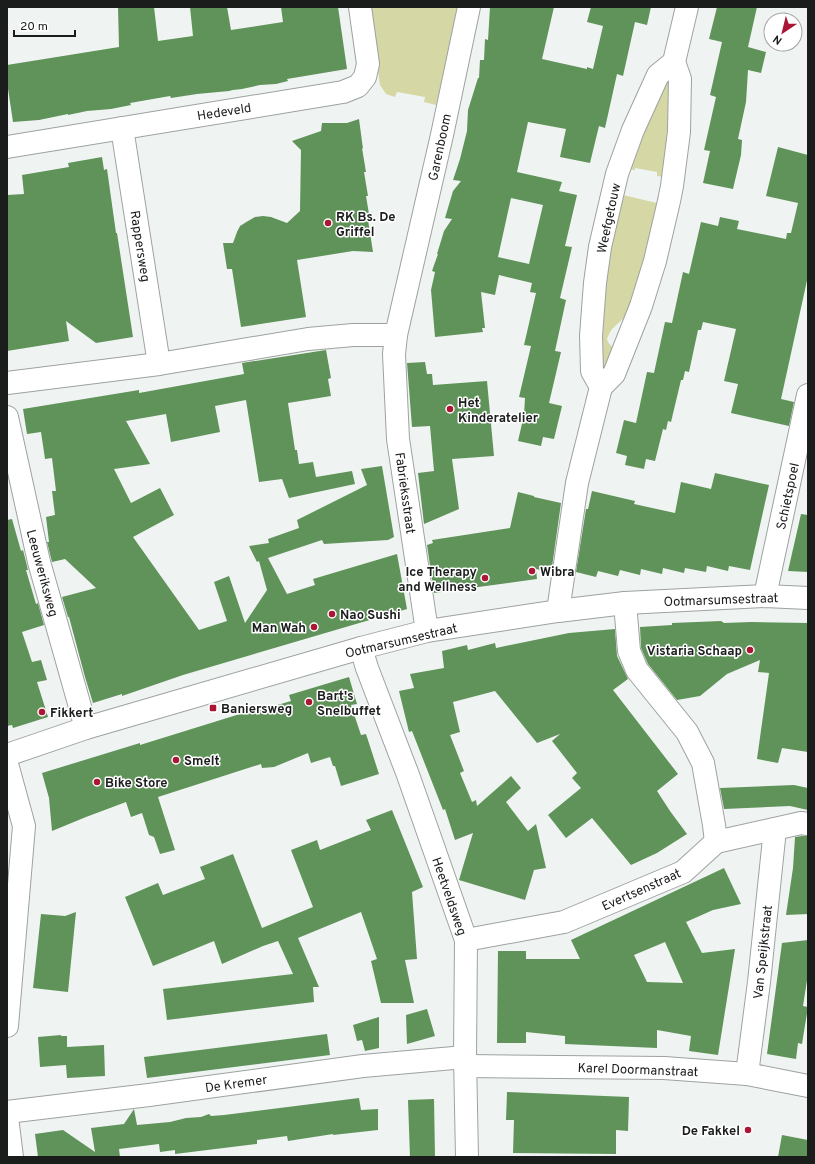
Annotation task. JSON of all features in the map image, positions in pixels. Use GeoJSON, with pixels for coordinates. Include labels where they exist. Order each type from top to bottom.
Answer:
{"type":"FeatureCollection","features":[{"type":"Feature","properties":{"kind":"street","name":"Hedeveld"},"geometry":{"type":"LineString","coordinates":[[7,147],[343,92],[358,86],[365,77],[368,64],[360,7]]}},
{"type":"Feature","properties":{"kind":"street","name":"Garenboom"},"geometry":{"type":"LineString","coordinates":[[395,345],[469,7]]}},
{"type":"Feature","properties":{"kind":"street"},"geometry":{"type":"LineString","coordinates":[[558,610],[577,483],[601,387],[614,374],[638,313],[655,261],[669,202],[679,132],[680,78],[674,62],[687,7]]}},
{"type":"Feature","properties":{"kind":"street","name":"Weefgetouw"},"geometry":{"type":"LineString","coordinates":[[601,387],[592,371],[591,336],[595,283],[603,232],[617,174],[633,130],[658,75],[674,62]]}},
{"type":"Feature","properties":{"kind":"street","name":"Rappersweg"},"geometry":{"type":"LineString","coordinates":[[122,128],[159,364]]}},
{"type":"Feature","properties":{"kind":"street"},"geometry":{"type":"LineString","coordinates":[[7,383],[159,364],[308,339],[353,335],[395,345]]}},
{"type":"Feature","properties":{"kind":"street","name":"Fabrieksstraat"},"geometry":{"type":"LineString","coordinates":[[395,345],[398,439],[427,631]]}},
{"type":"Feature","properties":{"kind":"street","name":"Schietspoel"},"geometry":{"type":"LineString","coordinates":[[765,596],[808,395]]}},
{"type":"Feature","properties":{"kind":"street","name":"Leeuweriksweg"},"geometry":{"type":"LineString","coordinates":[[7,417],[39,562],[86,728]]}},
{"type":"Feature","properties":{"kind":"street","name":"Ootmarsumsestraat"},"geometry":{"type":"LineString","coordinates":[[7,756],[86,728],[361,648],[427,631],[558,610],[625,603],[765,596],[808,598]]}},
{"type":"Feature","properties":{"kind":"street"},"geometry":{"type":"LineString","coordinates":[[625,603],[630,652],[637,670],[687,732],[703,762],[716,842]]}},
{"type":"Feature","properties":{"kind":"street","name":"Heetveldsweg"},"geometry":{"type":"LineString","coordinates":[[361,648],[366,668],[408,775],[466,940],[465,1062],[467,1157]]}},
{"type":"Feature","properties":{"kind":"street"},"geometry":{"type":"LineString","coordinates":[[7,764],[24,826],[7,1026]]}},
{"type":"Feature","properties":{"kind":"street","name":"Evertsenstraat"},"geometry":{"type":"LineString","coordinates":[[466,940],[564,922],[683,872],[716,842],[800,822],[808,824]]}},
{"type":"Feature","properties":{"kind":"street","name":"Van Speijkstraat"},"geometry":{"type":"LineString","coordinates":[[747,1074],[760,975],[775,829]]}},
{"type":"Feature","properties":{"kind":"street","name":"Karel Doormanstraat"},"geometry":{"type":"LineString","coordinates":[[465,1062],[658,1068],[747,1074],[808,1086]]}},
{"type":"Feature","properties":{"kind":"street","name":"De Kremer"},"geometry":{"type":"LineString","coordinates":[[7,1112],[157,1094],[363,1066],[465,1062]]}},
{"type":"Feature","properties":{"kind":"street"},"geometry":{"type":"LineString","coordinates":[[7,1117],[12,1157]]}},
{"type":"Feature","properties":{"kind":"green space"},"geometry":{"type":"Polygon","coordinates":[[[369,7],[459,7],[436,105],[424,102],[425,97],[397,92],[395,97],[386,94],[380,85],[369,7]]]}},
{"type":"Feature","properties":{"kind":"green space"},"geometry":{"type":"Polygon","coordinates":[[[671,77],[666,177],[657,176],[657,172],[635,168],[635,170],[626,169],[660,82],[671,77]]]}},
{"type":"Feature","properties":{"kind":"green space"},"geometry":{"type":"Polygon","coordinates":[[[619,194],[661,204],[651,251],[626,316],[612,329],[607,339],[612,347],[616,345],[606,368],[603,370],[596,353],[619,194]]]}},
{"type":"Feature","properties":{"kind":"building"},"geometry":{"type":"Polygon","coordinates":[[[118,7],[154,7],[158,41],[193,36],[190,7],[227,7],[231,30],[283,22],[281,7],[338,7],[347,69],[287,79],[288,81],[276,84],[171,98],[170,96],[130,103],[131,105],[111,109],[87,111],[39,120],[13,122],[7,82],[7,65],[119,47],[118,7]]]}},
{"type":"Feature","properties":{"kind":"building"},"geometry":{"type":"Polygon","coordinates":[[[490,7],[554,7],[542,59],[593,69],[603,26],[587,22],[591,7],[651,7],[647,25],[635,22],[623,76],[617,74],[605,128],[599,126],[590,163],[560,157],[566,129],[528,122],[517,172],[562,182],[559,191],[577,195],[565,246],[572,247],[560,298],[566,300],[555,351],[561,352],[549,403],[562,406],[554,439],[543,437],[541,446],[518,441],[524,415],[525,398],[519,397],[531,346],[524,345],[536,293],[530,292],[532,283],[499,275],[495,295],[481,292],[485,328],[482,328],[483,332],[435,337],[431,290],[435,272],[432,271],[444,231],[452,219],[445,218],[453,191],[461,181],[453,180],[467,131],[468,110],[479,78],[480,60],[484,60],[485,39],[488,40],[490,7]],[[511,198],[498,257],[529,264],[543,205],[511,198]]]}},
{"type":"Feature","properties":{"kind":"building"},"geometry":{"type":"Polygon","coordinates":[[[717,7],[757,7],[748,47],[766,52],[761,73],[748,70],[746,102],[738,139],[742,140],[741,155],[733,189],[703,183],[710,151],[704,150],[716,97],[710,95],[722,42],[709,39],[717,7]]]}},
{"type":"Feature","properties":{"kind":"building","name":"RK Bs. De Griffel"},"geometry":{"type":"Polygon","coordinates":[[[359,119],[366,172],[364,172],[370,220],[368,220],[373,252],[353,251],[297,260],[306,317],[241,327],[232,269],[227,269],[223,243],[233,243],[240,226],[255,217],[271,217],[287,223],[300,211],[301,150],[292,141],[321,131],[322,123],[347,123],[359,119]]]}},
{"type":"Feature","properties":{"kind":"building"},"geometry":{"type":"Polygon","coordinates":[[[778,147],[808,155],[808,276],[781,399],[794,402],[789,426],[731,413],[738,384],[724,381],[736,329],[703,322],[701,330],[698,330],[689,372],[685,371],[683,380],[681,380],[671,422],[668,421],[666,430],[663,429],[655,461],[646,459],[644,469],[625,465],[627,456],[616,453],[624,420],[636,423],[647,372],[654,373],[665,322],[672,323],[683,272],[689,274],[701,222],[718,226],[720,217],[739,221],[737,229],[786,239],[787,233],[791,233],[798,203],[766,196],[778,147]]]}},
{"type":"Feature","properties":{"kind":"building"},"geometry":{"type":"Polygon","coordinates":[[[102,157],[104,170],[107,169],[133,337],[96,343],[66,321],[69,341],[7,351],[7,195],[24,194],[22,175],[69,167],[68,163],[102,157]]]}},
{"type":"Feature","properties":{"kind":"building"},"geometry":{"type":"Polygon","coordinates":[[[326,350],[331,378],[328,379],[331,396],[288,403],[295,450],[297,450],[299,464],[313,462],[316,477],[352,471],[355,484],[289,498],[282,479],[259,482],[246,400],[215,406],[220,432],[171,442],[166,414],[126,421],[150,464],[114,469],[131,503],[160,488],[174,515],[133,537],[199,630],[227,621],[214,582],[229,576],[245,623],[267,590],[259,561],[257,562],[249,546],[269,543],[268,539],[299,528],[297,520],[367,485],[361,469],[382,466],[394,537],[388,540],[324,544],[322,540],[268,558],[287,594],[315,585],[313,579],[397,554],[407,609],[183,675],[122,696],[122,694],[93,703],[62,597],[96,588],[65,559],[52,562],[47,542],[49,542],[46,517],[55,515],[52,491],[56,491],[52,458],[45,459],[41,432],[27,434],[23,409],[139,390],[139,393],[244,374],[242,363],[326,350]]]}},
{"type":"Feature","properties":{"kind":"building","name":"Het Kinderatelier"},"geometry":{"type":"Polygon","coordinates":[[[425,362],[427,374],[432,374],[433,385],[487,381],[494,456],[452,459],[459,509],[424,524],[418,473],[434,471],[430,426],[412,427],[407,363],[425,362]]]}},
{"type":"Feature","properties":{"kind":"building"},"geometry":{"type":"Polygon","coordinates":[[[715,473],[769,485],[750,570],[729,566],[728,571],[707,566],[706,572],[685,568],[684,573],[663,568],[662,574],[641,569],[640,575],[620,570],[618,576],[598,571],[596,577],[576,572],[586,509],[588,509],[592,491],[635,501],[634,504],[675,513],[681,482],[711,489],[715,473]]]}},
{"type":"Feature","properties":{"kind":"building"},"geometry":{"type":"Polygon","coordinates":[[[518,492],[561,503],[552,567],[547,566],[545,571],[536,569],[537,579],[434,593],[427,545],[433,543],[432,540],[510,528],[518,492]]]}},
{"type":"Feature","properties":{"kind":"building"},"geometry":{"type":"Polygon","coordinates":[[[801,514],[808,515],[808,572],[788,571],[801,514]]]}},
{"type":"Feature","properties":{"kind":"building"},"geometry":{"type":"Polygon","coordinates":[[[12,519],[21,551],[23,550],[28,570],[26,570],[36,604],[38,603],[44,625],[22,632],[32,662],[41,660],[47,680],[37,682],[48,717],[13,728],[12,725],[7,726],[7,520],[12,519]]]}},
{"type":"Feature","properties":{"kind":"building"},"geometry":{"type":"Polygon","coordinates":[[[721,621],[724,623],[808,623],[808,752],[782,748],[778,763],[757,759],[769,673],[758,672],[760,660],[727,674],[700,696],[677,700],[648,664],[641,648],[640,627],[672,625],[672,623],[721,621]]]}},
{"type":"Feature","properties":{"kind":"building"},"geometry":{"type":"Polygon","coordinates":[[[615,629],[617,656],[628,679],[613,690],[678,774],[657,791],[687,834],[657,853],[631,865],[592,818],[566,838],[548,815],[581,788],[572,778],[577,773],[552,741],[560,734],[537,743],[495,691],[453,702],[460,732],[450,735],[464,771],[460,773],[472,802],[476,800],[477,806],[511,776],[521,788],[506,802],[528,831],[536,824],[546,868],[534,870],[525,900],[459,880],[473,833],[455,840],[445,809],[443,810],[412,731],[409,732],[399,691],[414,688],[410,674],[444,668],[442,651],[467,645],[468,650],[495,643],[496,648],[569,633],[615,629]]]}},
{"type":"Feature","properties":{"kind":"building"},"geometry":{"type":"Polygon","coordinates":[[[349,677],[357,704],[351,705],[361,735],[366,734],[379,774],[341,786],[335,766],[333,766],[330,757],[311,763],[308,753],[274,767],[262,768],[261,764],[158,797],[175,850],[160,854],[154,837],[149,835],[142,813],[131,817],[126,802],[52,831],[49,798],[42,773],[140,743],[140,745],[256,709],[257,711],[291,701],[289,695],[349,677]]]}},
{"type":"Feature","properties":{"kind":"building"},"geometry":{"type":"Polygon","coordinates":[[[794,785],[808,788],[808,810],[790,806],[724,809],[720,788],[794,785]]]}},
{"type":"Feature","properties":{"kind":"building"},"geometry":{"type":"Polygon","coordinates":[[[392,810],[423,887],[412,892],[417,959],[405,960],[414,1003],[381,1003],[371,961],[377,959],[361,912],[298,938],[319,987],[313,987],[314,1002],[167,1020],[163,989],[293,974],[278,941],[222,964],[214,941],[153,966],[125,897],[158,883],[163,895],[205,879],[200,867],[233,854],[262,928],[313,907],[291,850],[317,840],[320,850],[371,830],[366,820],[392,810]]]}},
{"type":"Feature","properties":{"kind":"building"},"geometry":{"type":"Polygon","coordinates":[[[808,836],[808,914],[786,915],[793,868],[795,837],[808,836]]]}},
{"type":"Feature","properties":{"kind":"building"},"geometry":{"type":"Polygon","coordinates":[[[724,868],[741,904],[713,910],[686,922],[702,953],[735,949],[718,1055],[689,1051],[691,1036],[657,1030],[657,1048],[565,1044],[565,1036],[526,1032],[526,1043],[497,1043],[498,951],[526,951],[526,959],[580,959],[571,940],[724,868]],[[665,942],[634,955],[647,982],[683,983],[665,942]]]}},
{"type":"Feature","properties":{"kind":"building"},"geometry":{"type":"Polygon","coordinates":[[[76,912],[68,992],[33,988],[41,914],[65,916],[76,912]]]}},
{"type":"Feature","properties":{"kind":"building"},"geometry":{"type":"Polygon","coordinates":[[[808,940],[808,974],[803,1006],[808,1007],[802,1044],[798,1043],[796,1059],[767,1054],[782,943],[808,940]]]}},
{"type":"Feature","properties":{"kind":"building"},"geometry":{"type":"Polygon","coordinates":[[[427,1009],[435,1036],[407,1044],[406,1015],[427,1009]]]}},
{"type":"Feature","properties":{"kind":"building"},"geometry":{"type":"Polygon","coordinates":[[[379,1017],[379,1048],[365,1051],[362,1040],[357,1041],[353,1025],[379,1017]]]}},
{"type":"Feature","properties":{"kind":"building"},"geometry":{"type":"Polygon","coordinates":[[[327,1034],[330,1055],[147,1078],[144,1057],[327,1034]]]}},
{"type":"Feature","properties":{"kind":"building"},"geometry":{"type":"Polygon","coordinates":[[[61,1035],[67,1036],[67,1047],[104,1045],[105,1076],[67,1078],[66,1065],[40,1067],[38,1037],[61,1035]]]}},
{"type":"Feature","properties":{"kind":"building"},"geometry":{"type":"Polygon","coordinates":[[[507,1092],[629,1097],[628,1131],[616,1130],[616,1154],[513,1153],[514,1120],[506,1120],[507,1092]]]}},
{"type":"Feature","properties":{"kind":"building"},"geometry":{"type":"Polygon","coordinates":[[[359,1098],[361,1110],[378,1109],[378,1130],[333,1134],[288,1141],[287,1136],[257,1140],[257,1144],[175,1154],[175,1150],[160,1152],[159,1144],[119,1149],[120,1157],[38,1157],[35,1134],[63,1130],[95,1152],[91,1128],[124,1124],[134,1109],[137,1125],[170,1122],[186,1118],[201,1117],[209,1114],[211,1116],[224,1115],[359,1098]]]}},
{"type":"Feature","properties":{"kind":"building"},"geometry":{"type":"Polygon","coordinates":[[[434,1099],[435,1157],[410,1157],[408,1100],[434,1099]]]}},
{"type":"Feature","properties":{"kind":"building"},"geometry":{"type":"Polygon","coordinates":[[[782,1135],[808,1140],[808,1157],[778,1157],[782,1135]]]}},
{"type":"Feature","properties":{"kind":"place","name":"RK Bs. De Griffel"},"geometry":{"type":"Point","coordinates":[328,223]}},
{"type":"Feature","properties":{"kind":"place","name":"Het Kinderatelier"},"geometry":{"type":"Point","coordinates":[450,409]}},
{"type":"Feature","properties":{"kind":"place","name":"Wibra"},"geometry":{"type":"Point","coordinates":[532,571]}},
{"type":"Feature","properties":{"kind":"place","name":"Ice Therapy and Wellness"},"geometry":{"type":"Point","coordinates":[485,578]}},
{"type":"Feature","properties":{"kind":"place","name":"Nao Sushi"},"geometry":{"type":"Point","coordinates":[332,614]}},
{"type":"Feature","properties":{"kind":"place","name":"Man Wah"},"geometry":{"type":"Point","coordinates":[314,627]}},
{"type":"Feature","properties":{"kind":"place","name":"Vistaria Schaap"},"geometry":{"type":"Point","coordinates":[750,650]}},
{"type":"Feature","properties":{"kind":"place","name":"Bart's Snelbuffet"},"geometry":{"type":"Point","coordinates":[309,702]}},
{"type":"Feature","properties":{"kind":"place","name":"Baniersweg"},"geometry":{"type":"Point","coordinates":[213,708]}},
{"type":"Feature","properties":{"kind":"place","name":"Fikkert"},"geometry":{"type":"Point","coordinates":[42,712]}},
{"type":"Feature","properties":{"kind":"place","name":"Smelt"},"geometry":{"type":"Point","coordinates":[176,760]}},
{"type":"Feature","properties":{"kind":"place","name":"Bike Store"},"geometry":{"type":"Point","coordinates":[97,782]}},
{"type":"Feature","properties":{"kind":"place","name":"De Fakkel"},"geometry":{"type":"Point","coordinates":[748,1130]}}]}
